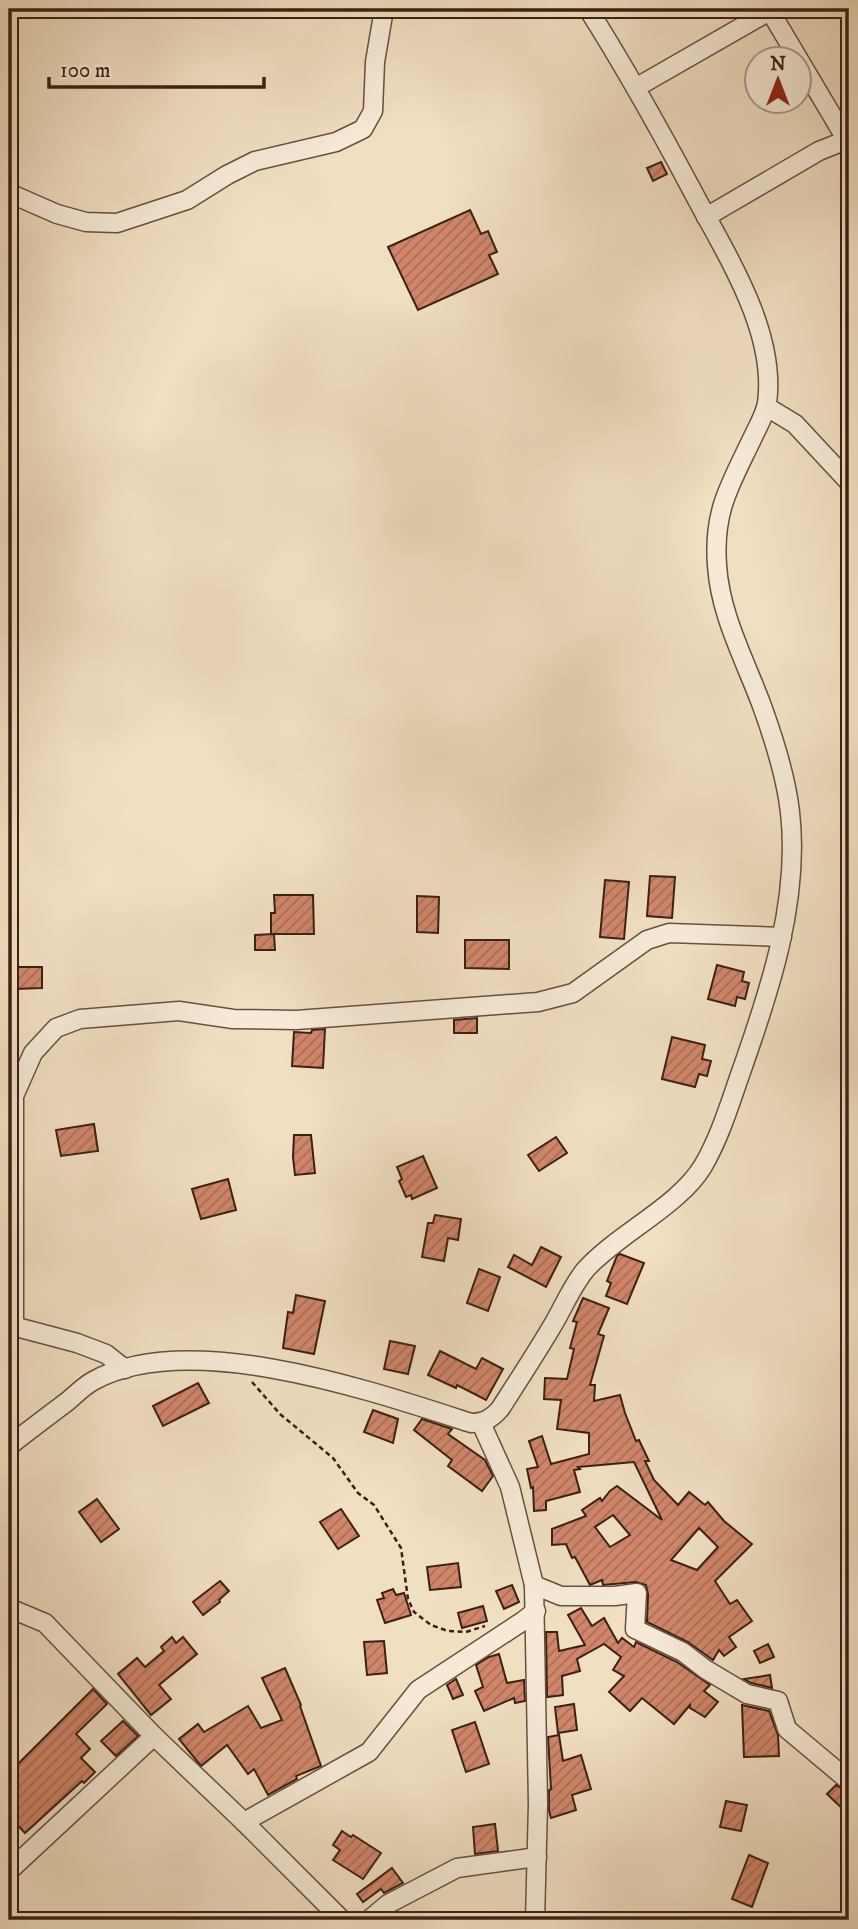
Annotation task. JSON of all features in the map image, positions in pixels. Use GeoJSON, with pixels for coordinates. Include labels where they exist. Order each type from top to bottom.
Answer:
{"type":"FeatureCollection","features":[{"type":"Feature","properties":{"kind":"street"},"geometry":{"type":"LineString","coordinates":[[9,193],[57,214],[86,222],[117,223],[187,200],[255,161],[336,142],[363,129],[373,111],[375,61],[384,9]]}},
{"type":"Feature","properties":{"kind":"street"},"geometry":{"type":"LineString","coordinates":[[9,1446],[93,1381],[137,1365],[182,1359],[248,1365],[360,1387],[471,1423],[481,1423],[500,1409],[583,1272],[618,1238],[684,1188],[702,1168],[726,1116],[755,1032],[782,937],[790,868],[790,812],[778,758],[762,706],[740,656],[727,614],[717,570],[715,537],[722,502],[767,407],[769,374],[762,339],[740,282],[637,86],[588,9]]}},
{"type":"Feature","properties":{"kind":"street"},"geometry":{"type":"LineString","coordinates":[[637,86],[772,10],[848,139],[819,151],[706,217]]}},
{"type":"Feature","properties":{"kind":"street"},"geometry":{"type":"LineString","coordinates":[[767,407],[795,424],[849,482]]}},
{"type":"Feature","properties":{"kind":"street"},"geometry":{"type":"LineString","coordinates":[[125,1369],[106,1354],[78,1343],[11,1325],[14,1096],[33,1053],[57,1028],[80,1019],[179,1011],[233,1019],[296,1020],[538,1002],[573,993],[647,940],[669,933],[782,937]]}},
{"type":"Feature","properties":{"kind":"street"},"geometry":{"type":"LineString","coordinates":[[481,1423],[510,1487],[534,1585],[538,1804],[535,1920]]}},
{"type":"Feature","properties":{"kind":"street"},"geometry":{"type":"LineString","coordinates":[[534,1585],[561,1596],[615,1596],[637,1593],[635,1629],[683,1652],[705,1669],[747,1694],[778,1701],[787,1729],[849,1781]]}},
{"type":"Feature","properties":{"kind":"street"},"geometry":{"type":"LineString","coordinates":[[9,1608],[45,1623],[154,1736],[342,1920]]}},
{"type":"Feature","properties":{"kind":"street"},"geometry":{"type":"LineString","coordinates":[[244,1822],[369,1752],[418,1690],[536,1611]]}},
{"type":"Feature","properties":{"kind":"street"},"geometry":{"type":"LineString","coordinates":[[9,1871],[154,1736]]}},
{"type":"Feature","properties":{"kind":"street"},"geometry":{"type":"LineString","coordinates":[[369,1920],[388,1904],[457,1868],[537,1857]]}},
{"type":"Feature","properties":{"kind":"path"},"geometry":{"type":"LineString","coordinates":[[248,1365],[252,1382],[279,1415],[333,1458],[358,1493],[374,1505],[401,1548],[408,1599],[414,1612],[431,1625],[448,1631],[466,1632],[489,1625]]}},
{"type":"Feature","properties":{"kind":"building"},"geometry":{"type":"Polygon","coordinates":[[[9,9],[24,9],[9,33],[9,9]]]}},
{"type":"Feature","properties":{"kind":"building"},"geometry":{"type":"Polygon","coordinates":[[[661,162],[667,174],[653,181],[647,168],[661,162]]]}},
{"type":"Feature","properties":{"kind":"building"},"geometry":{"type":"Polygon","coordinates":[[[470,210],[481,234],[488,231],[497,252],[489,255],[498,274],[418,310],[388,247],[470,210]]]}},
{"type":"Feature","properties":{"kind":"building"},"geometry":{"type":"Polygon","coordinates":[[[650,876],[675,877],[672,918],[647,916],[650,876]]]}},
{"type":"Feature","properties":{"kind":"building"},"geometry":{"type":"Polygon","coordinates":[[[605,880],[629,882],[624,939],[600,937],[605,880]]]}},
{"type":"Feature","properties":{"kind":"building"},"geometry":{"type":"Polygon","coordinates":[[[274,895],[313,895],[314,934],[271,934],[271,913],[275,913],[274,895]]]}},
{"type":"Feature","properties":{"kind":"building"},"geometry":{"type":"Polygon","coordinates":[[[417,896],[439,897],[438,933],[417,932],[417,896]]]}},
{"type":"Feature","properties":{"kind":"building"},"geometry":{"type":"Polygon","coordinates":[[[274,934],[275,950],[255,950],[255,935],[274,934]]]}},
{"type":"Feature","properties":{"kind":"building"},"geometry":{"type":"Polygon","coordinates":[[[465,940],[509,940],[509,969],[465,968],[465,940]]]}},
{"type":"Feature","properties":{"kind":"building"},"geometry":{"type":"Polygon","coordinates":[[[717,965],[744,972],[742,981],[749,983],[745,999],[737,997],[735,1006],[708,999],[717,965]]]}},
{"type":"Feature","properties":{"kind":"building"},"geometry":{"type":"Polygon","coordinates":[[[15,967],[42,967],[42,988],[15,989],[15,967]]]}},
{"type":"Feature","properties":{"kind":"building"},"geometry":{"type":"Polygon","coordinates":[[[477,1018],[477,1033],[454,1033],[454,1020],[477,1018]]]}},
{"type":"Feature","properties":{"kind":"building"},"geometry":{"type":"Polygon","coordinates":[[[325,1029],[323,1068],[292,1066],[294,1032],[311,1033],[312,1030],[325,1029]]]}},
{"type":"Feature","properties":{"kind":"building"},"geometry":{"type":"Polygon","coordinates":[[[672,1037],[705,1045],[702,1059],[711,1061],[707,1076],[699,1074],[695,1087],[662,1079],[672,1037]]]}},
{"type":"Feature","properties":{"kind":"building"},"geometry":{"type":"Polygon","coordinates":[[[94,1124],[98,1151],[61,1156],[56,1130],[94,1124]]]}},
{"type":"Feature","properties":{"kind":"building"},"geometry":{"type":"Polygon","coordinates":[[[294,1135],[311,1135],[315,1173],[295,1175],[294,1135]]]}},
{"type":"Feature","properties":{"kind":"building"},"geometry":{"type":"Polygon","coordinates":[[[556,1137],[567,1153],[539,1171],[528,1155],[556,1137]]]}},
{"type":"Feature","properties":{"kind":"building"},"geometry":{"type":"Polygon","coordinates":[[[423,1156],[437,1188],[412,1199],[411,1195],[406,1197],[399,1181],[402,1179],[397,1167],[423,1156]]]}},
{"type":"Feature","properties":{"kind":"building"},"geometry":{"type":"Polygon","coordinates":[[[228,1179],[236,1210],[201,1219],[192,1189],[228,1179]]]}},
{"type":"Feature","properties":{"kind":"building"},"geometry":{"type":"Polygon","coordinates":[[[435,1215],[461,1219],[458,1240],[448,1238],[444,1261],[422,1257],[428,1223],[433,1223],[435,1215]]]}},
{"type":"Feature","properties":{"kind":"building"},"geometry":{"type":"Polygon","coordinates":[[[541,1247],[561,1257],[546,1287],[508,1267],[514,1255],[532,1265],[541,1247]]]}},
{"type":"Feature","properties":{"kind":"building"},"geometry":{"type":"Polygon","coordinates":[[[620,1254],[644,1263],[627,1304],[606,1296],[611,1283],[607,1281],[620,1254]]]}},
{"type":"Feature","properties":{"kind":"building"},"geometry":{"type":"Polygon","coordinates":[[[479,1269],[500,1277],[488,1311],[467,1303],[479,1269]]]}},
{"type":"Feature","properties":{"kind":"building"},"geometry":{"type":"Polygon","coordinates":[[[296,1295],[325,1301],[314,1354],[283,1348],[288,1312],[293,1313],[296,1295]]]}},
{"type":"Feature","properties":{"kind":"building"},"geometry":{"type":"Polygon","coordinates":[[[583,1298],[609,1308],[598,1334],[604,1336],[590,1385],[595,1385],[594,1401],[620,1395],[636,1441],[639,1440],[649,1461],[645,1461],[654,1480],[678,1505],[689,1492],[705,1505],[708,1502],[724,1521],[752,1544],[715,1581],[730,1604],[737,1600],[752,1621],[729,1637],[736,1647],[724,1656],[719,1650],[713,1660],[688,1642],[647,1622],[646,1585],[636,1582],[603,1585],[602,1580],[590,1585],[566,1544],[552,1545],[552,1529],[586,1516],[582,1510],[600,1498],[602,1501],[617,1486],[662,1520],[634,1462],[578,1467],[580,1469],[574,1470],[580,1492],[546,1501],[546,1510],[534,1511],[533,1487],[531,1488],[527,1469],[538,1467],[529,1441],[542,1436],[551,1464],[589,1454],[589,1433],[557,1429],[561,1400],[544,1399],[545,1378],[567,1379],[574,1349],[570,1348],[577,1322],[573,1321],[583,1298]],[[613,1515],[595,1527],[610,1547],[630,1535],[613,1515]],[[699,1528],[671,1560],[697,1570],[718,1547],[699,1528]]]}},
{"type":"Feature","properties":{"kind":"building"},"geometry":{"type":"Polygon","coordinates":[[[390,1341],[415,1346],[408,1374],[384,1369],[390,1341]]]}},
{"type":"Feature","properties":{"kind":"building"},"geometry":{"type":"Polygon","coordinates":[[[440,1351],[476,1369],[482,1358],[503,1369],[486,1400],[457,1385],[456,1388],[428,1375],[440,1351]]]}},
{"type":"Feature","properties":{"kind":"building"},"geometry":{"type":"Polygon","coordinates":[[[198,1383],[209,1403],[163,1426],[153,1406],[198,1383]]]}},
{"type":"Feature","properties":{"kind":"building"},"geometry":{"type":"Polygon","coordinates":[[[373,1410],[398,1419],[393,1443],[364,1432],[373,1410]]]}},
{"type":"Feature","properties":{"kind":"building"},"geometry":{"type":"Polygon","coordinates":[[[422,1419],[452,1429],[448,1434],[485,1460],[493,1476],[482,1491],[448,1466],[452,1460],[414,1430],[422,1419]]]}},
{"type":"Feature","properties":{"kind":"building"},"geometry":{"type":"Polygon","coordinates":[[[97,1499],[119,1529],[101,1542],[79,1512],[97,1499]]]}},
{"type":"Feature","properties":{"kind":"building"},"geometry":{"type":"Polygon","coordinates":[[[341,1509],[359,1536],[338,1549],[320,1522],[341,1509]]]}},
{"type":"Feature","properties":{"kind":"building"},"geometry":{"type":"Polygon","coordinates":[[[458,1563],[461,1587],[430,1590],[427,1567],[458,1563]]]}},
{"type":"Feature","properties":{"kind":"building"},"geometry":{"type":"Polygon","coordinates":[[[220,1581],[229,1591],[203,1615],[193,1602],[220,1581]]]}},
{"type":"Feature","properties":{"kind":"building"},"geometry":{"type":"Polygon","coordinates":[[[512,1585],[519,1602],[504,1609],[496,1591],[512,1585]]]}},
{"type":"Feature","properties":{"kind":"building"},"geometry":{"type":"Polygon","coordinates":[[[393,1589],[396,1595],[404,1593],[411,1615],[385,1623],[377,1600],[384,1598],[382,1593],[393,1589]]]}},
{"type":"Feature","properties":{"kind":"building"},"geometry":{"type":"Polygon","coordinates":[[[483,1606],[487,1621],[462,1628],[458,1613],[483,1606]]]}},
{"type":"Feature","properties":{"kind":"building"},"geometry":{"type":"Polygon","coordinates":[[[581,1608],[592,1626],[604,1618],[618,1643],[622,1638],[634,1647],[636,1642],[677,1662],[710,1685],[704,1691],[718,1702],[705,1717],[690,1708],[690,1705],[674,1724],[642,1698],[630,1711],[609,1692],[624,1676],[613,1670],[621,1657],[604,1644],[577,1659],[580,1671],[562,1676],[563,1695],[547,1697],[546,1632],[557,1632],[559,1651],[585,1645],[568,1615],[581,1608]]]}},
{"type":"Feature","properties":{"kind":"building"},"geometry":{"type":"Polygon","coordinates":[[[172,1637],[176,1643],[183,1637],[197,1654],[159,1685],[171,1699],[151,1715],[118,1674],[137,1658],[145,1667],[164,1651],[161,1647],[172,1637]]]}},
{"type":"Feature","properties":{"kind":"building"},"geometry":{"type":"Polygon","coordinates":[[[384,1641],[387,1673],[367,1675],[364,1642],[384,1641]]]}},
{"type":"Feature","properties":{"kind":"building"},"geometry":{"type":"Polygon","coordinates":[[[768,1644],[774,1657],[760,1663],[754,1651],[768,1644]]]}},
{"type":"Feature","properties":{"kind":"building"},"geometry":{"type":"Polygon","coordinates":[[[499,1654],[507,1683],[524,1680],[525,1701],[515,1703],[514,1698],[484,1711],[475,1691],[483,1687],[476,1665],[499,1654]]]}},
{"type":"Feature","properties":{"kind":"building"},"geometry":{"type":"Polygon","coordinates":[[[285,1668],[301,1705],[321,1766],[296,1776],[297,1779],[268,1795],[254,1769],[248,1774],[227,1745],[201,1766],[179,1739],[198,1724],[204,1732],[248,1706],[261,1728],[282,1720],[262,1678],[285,1668]]]}},
{"type":"Feature","properties":{"kind":"building"},"geometry":{"type":"Polygon","coordinates":[[[770,1675],[772,1688],[744,1679],[770,1675]]]}},
{"type":"Feature","properties":{"kind":"building"},"geometry":{"type":"Polygon","coordinates":[[[456,1679],[463,1695],[453,1699],[447,1685],[456,1679]]]}},
{"type":"Feature","properties":{"kind":"building"},"geometry":{"type":"Polygon","coordinates":[[[93,1689],[107,1704],[76,1734],[90,1749],[81,1758],[95,1772],[25,1833],[9,1816],[9,1773],[93,1689]]]}},
{"type":"Feature","properties":{"kind":"building"},"geometry":{"type":"Polygon","coordinates":[[[574,1704],[577,1730],[558,1733],[555,1707],[574,1704]]]}},
{"type":"Feature","properties":{"kind":"building"},"geometry":{"type":"Polygon","coordinates":[[[742,1705],[769,1711],[778,1735],[779,1756],[744,1757],[742,1705]]]}},
{"type":"Feature","properties":{"kind":"building"},"geometry":{"type":"Polygon","coordinates":[[[123,1721],[138,1736],[116,1756],[101,1741],[123,1721]]]}},
{"type":"Feature","properties":{"kind":"building"},"geometry":{"type":"Polygon","coordinates":[[[475,1722],[489,1764],[466,1772],[452,1730],[475,1722]]]}},
{"type":"Feature","properties":{"kind":"building"},"geometry":{"type":"Polygon","coordinates":[[[559,1735],[563,1761],[581,1755],[591,1789],[572,1795],[576,1810],[551,1818],[548,1737],[559,1735]]]}},
{"type":"Feature","properties":{"kind":"building"},"geometry":{"type":"Polygon","coordinates":[[[836,1785],[849,1792],[849,1815],[827,1794],[836,1785]]]}},
{"type":"Feature","properties":{"kind":"building"},"geometry":{"type":"Polygon","coordinates":[[[726,1801],[747,1805],[741,1831],[720,1827],[726,1801]]]}},
{"type":"Feature","properties":{"kind":"building"},"geometry":{"type":"Polygon","coordinates":[[[495,1824],[498,1851],[475,1854],[473,1827],[495,1824]]]}},
{"type":"Feature","properties":{"kind":"building"},"geometry":{"type":"Polygon","coordinates":[[[342,1831],[381,1853],[363,1879],[333,1860],[340,1850],[333,1845],[342,1831]]]}},
{"type":"Feature","properties":{"kind":"building"},"geometry":{"type":"Polygon","coordinates":[[[749,1855],[768,1863],[752,1907],[732,1899],[749,1855]]]}},
{"type":"Feature","properties":{"kind":"building"},"geometry":{"type":"Polygon","coordinates":[[[392,1868],[403,1883],[384,1893],[381,1889],[363,1902],[357,1894],[392,1868]]]}}]}
